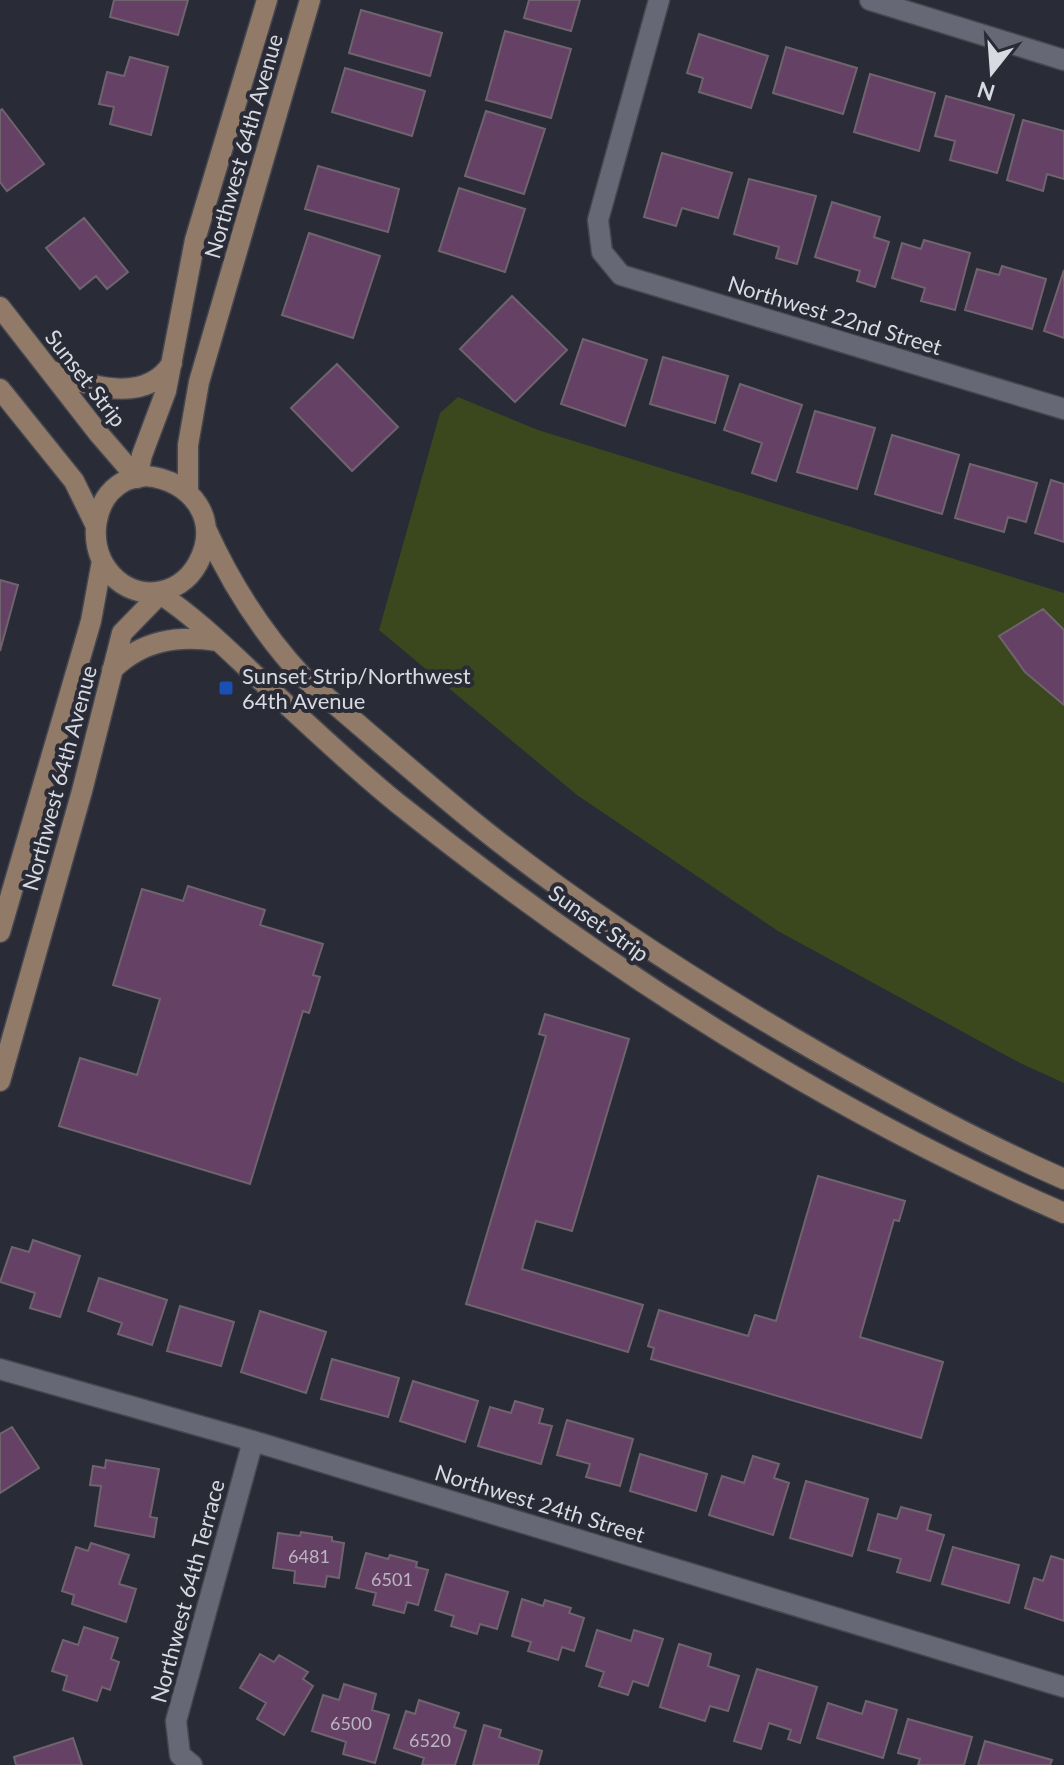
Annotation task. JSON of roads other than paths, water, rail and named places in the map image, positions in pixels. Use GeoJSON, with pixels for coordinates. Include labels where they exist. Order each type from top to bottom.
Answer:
{"type":"FeatureCollection","features":[{"type":"Feature","properties":{"kind":"street","name":"Northwest 64th Avenue"},"geometry":{"type":"LineString","coordinates":[[137,478],[174,359],[189,264],[267,0]]}},
{"type":"Feature","properties":{"kind":"street","name":"Northwest 64th Avenue"},"geometry":{"type":"LineString","coordinates":[[188,493],[188,445],[199,382],[310,0]]}},
{"type":"Feature","properties":{"kind":"street","name":"Northwest 22nd Street"},"geometry":{"type":"LineString","coordinates":[[659,0],[598,220],[602,252],[621,275],[1064,409]]}},
{"type":"Feature","properties":{"kind":"street"},"geometry":{"type":"LineString","coordinates":[[870,0],[1064,60]]}},
{"type":"Feature","properties":{"kind":"street","name":"Sunset Strip"},"geometry":{"type":"LineString","coordinates":[[0,307],[137,478]]}},
{"type":"Feature","properties":{"kind":"street"},"geometry":{"type":"LineString","coordinates":[[49,369],[92,387],[130,387],[157,378],[174,359]]}},
{"type":"Feature","properties":{"kind":"street"},"geometry":{"type":"LineString","coordinates":[[0,389],[68,473],[96,526]]}},
{"type":"Feature","properties":{"kind":"street"},"geometry":{"type":"LineString","coordinates":[[161,477],[176,483],[188,493],[202,512],[207,531],[203,551],[191,574],[183,583],[160,594],[123,585],[114,578],[97,548],[98,513],[108,495],[124,482],[161,477]]}},
{"type":"Feature","properties":{"kind":"street","name":"Sunset Strip"},"geometry":{"type":"LineString","coordinates":[[207,531],[239,594],[280,653],[304,678],[476,824],[614,925],[719,993],[947,1123],[1064,1179]]}},
{"type":"Feature","properties":{"kind":"street","name":"Northwest 64th Avenue"},"geometry":{"type":"LineString","coordinates":[[0,932],[91,621],[102,561]]}},
{"type":"Feature","properties":{"kind":"street","name":"Northwest 64th Avenue"},"geometry":{"type":"LineString","coordinates":[[0,1081],[82,791],[122,633],[160,594]]}},
{"type":"Feature","properties":{"kind":"street","name":"Sunset Strip"},"geometry":{"type":"LineString","coordinates":[[160,594],[218,641],[390,797],[472,862],[636,979],[844,1106],[972,1172],[1064,1213]]}},
{"type":"Feature","properties":{"kind":"street"},"geometry":{"type":"LineString","coordinates":[[112,670],[123,658],[154,643],[193,637],[218,641]]}},
{"type":"Feature","properties":{"kind":"street","name":"Northwest 24th Street"},"geometry":{"type":"LineString","coordinates":[[0,1369],[253,1441],[1064,1687]]}},
{"type":"Feature","properties":{"kind":"street","name":"Northwest 64th Terrace"},"geometry":{"type":"LineString","coordinates":[[186,1760],[176,1721],[253,1441]]}},
{"type":"Feature","properties":{"kind":"place","name":"Sunset Strip/Northwest 64th Avenue"},"geometry":{"type":"Point","coordinates":[226,688]}}]}
